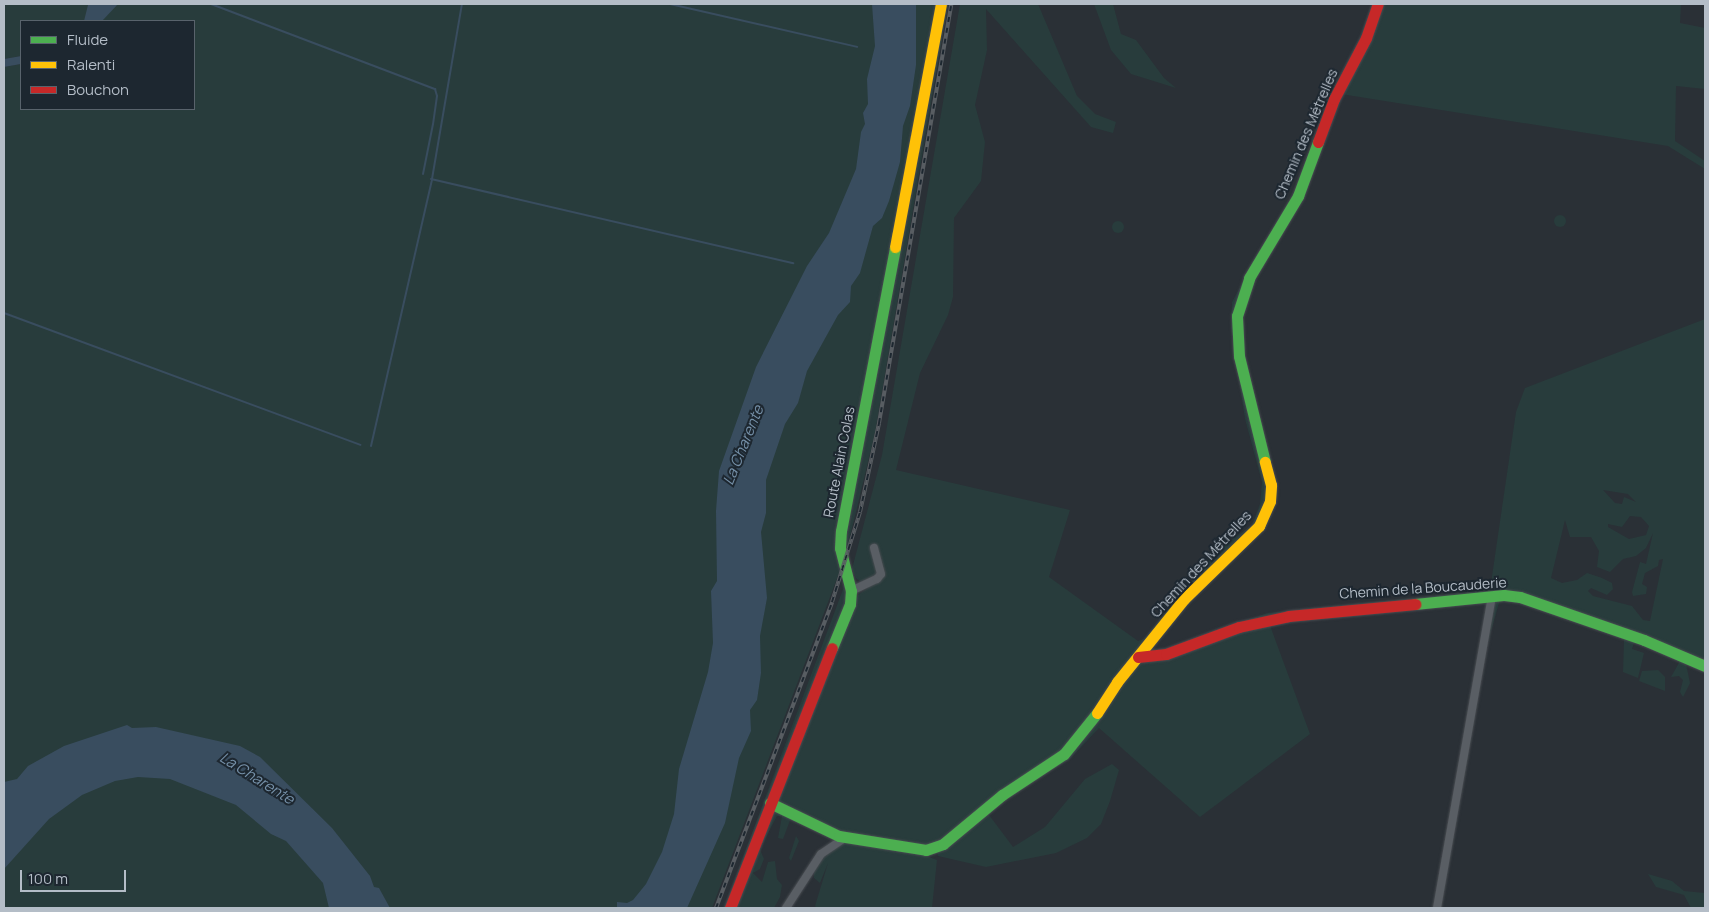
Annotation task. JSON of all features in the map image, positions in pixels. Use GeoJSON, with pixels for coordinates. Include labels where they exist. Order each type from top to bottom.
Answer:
{"type":"FeatureCollection","features":[{"type":"Feature","properties":{"kind":"street","name":"Route Alain Colas"},"geometry":{"type":"LineString","coordinates":[[730,908],[770,803],[844,622],[851,591],[840,548],[841,530],[941,4]]}},
{"type":"Feature","properties":{"kind":"street","name":"Chemin des Métrelles"},"geometry":{"type":"LineString","coordinates":[[770,803],[835,835],[926,850],[943,844],[994,801],[1064,754],[1088,728],[1138,656],[1184,599],[1248,538],[1265,516],[1271,485],[1239,356],[1237,316],[1241,298],[1249,278],[1298,196],[1334,99],[1366,38],[1378,4]]}},
{"type":"Feature","properties":{"kind":"street"},"geometry":{"type":"LineString","coordinates":[[851,591],[877,580],[880,574],[874,548]]}},
{"type":"Feature","properties":{"kind":"street"},"geometry":{"type":"LineString","coordinates":[[1438,908],[1492,596]]}},
{"type":"Feature","properties":{"kind":"street","name":"Chemin de la Boucauderie"},"geometry":{"type":"LineString","coordinates":[[1138,656],[1166,654],[1239,628],[1290,616],[1492,596],[1520,597],[1644,640],[1705,666]]}},
{"type":"Feature","properties":{"kind":"street"},"geometry":{"type":"LineString","coordinates":[[786,908],[821,854],[829,846],[847,837]]}},
{"type":"Feature","properties":{"kind":"green space"},"geometry":{"type":"Polygon","coordinates":[[[4,4],[936,4],[841,568],[712,908],[4,908],[4,67],[20,64],[20,110],[195,110],[195,20],[20,20],[20,56],[4,59],[4,4]]]}},
{"type":"Feature","properties":{"kind":"green space"},"geometry":{"type":"Polygon","coordinates":[[[945,4],[948,4],[875,433],[846,553],[844,545],[945,4]]]}},
{"type":"Feature","properties":{"kind":"green space"},"geometry":{"type":"Polygon","coordinates":[[[960,4],[1038,4],[1077,96],[1095,114],[1116,122],[1113,133],[1091,127],[986,9],[987,50],[975,105],[985,142],[981,181],[954,218],[953,297],[948,315],[920,373],[896,470],[1070,510],[1049,577],[1138,641],[1144,639],[1216,551],[1252,525],[1260,504],[1262,482],[1245,419],[1231,328],[1232,302],[1248,272],[1234,317],[1266,469],[1268,498],[1258,522],[1220,560],[1072,742],[932,846],[847,835],[777,804],[858,595],[868,588],[856,578],[852,569],[882,455],[960,4]]]}},
{"type":"Feature","properties":{"kind":"green space"},"geometry":{"type":"Polygon","coordinates":[[[1094,4],[1113,4],[1121,34],[1136,40],[1164,78],[1176,88],[1131,74],[1111,50],[1094,4]]]}},
{"type":"Feature","properties":{"kind":"green space"},"geometry":{"type":"Polygon","coordinates":[[[1381,4],[1681,4],[1680,23],[1705,28],[1705,89],[1676,86],[1675,141],[1705,161],[1705,169],[1668,146],[1341,94],[1381,4]]]}},
{"type":"Feature","properties":{"kind":"green space"},"geometry":{"type":"Polygon","coordinates":[[[1558,215],[1562,215],[1566,221],[1562,227],[1558,227],[1554,223],[1554,219],[1558,215]]]}},
{"type":"Feature","properties":{"kind":"green space"},"geometry":{"type":"Polygon","coordinates":[[[1118,221],[1124,227],[1118,233],[1112,227],[1118,221]]]}},
{"type":"Feature","properties":{"kind":"green space"},"geometry":{"type":"Polygon","coordinates":[[[1705,319],[1705,664],[1635,639],[1632,649],[1644,653],[1638,678],[1623,672],[1624,640],[1600,627],[1516,601],[1500,599],[1487,646],[1463,784],[1492,609],[1498,598],[1359,604],[1183,644],[1267,613],[1490,590],[1516,412],[1525,388],[1705,319]],[[1603,490],[1615,503],[1622,504],[1624,497],[1636,502],[1628,494],[1603,490]],[[1630,516],[1622,527],[1608,524],[1608,527],[1629,539],[1646,535],[1649,526],[1641,517],[1630,516]],[[1565,520],[1551,578],[1562,583],[1577,580],[1587,573],[1602,578],[1612,583],[1613,589],[1607,595],[1591,588],[1588,591],[1593,596],[1632,606],[1643,620],[1650,621],[1663,559],[1659,560],[1658,566],[1645,573],[1642,584],[1647,587],[1646,594],[1633,596],[1632,592],[1640,562],[1646,564],[1653,533],[1646,548],[1636,556],[1623,559],[1610,572],[1597,567],[1599,551],[1591,537],[1570,537],[1565,520]]]}},
{"type":"Feature","properties":{"kind":"green space"},"geometry":{"type":"Polygon","coordinates":[[[845,584],[847,599],[770,810],[792,815],[783,839],[778,838],[782,816],[777,816],[763,843],[758,845],[764,859],[760,869],[753,873],[762,882],[768,862],[775,861],[777,879],[782,885],[780,897],[774,908],[724,908],[845,584]]]}},
{"type":"Feature","properties":{"kind":"green space"},"geometry":{"type":"Polygon","coordinates":[[[1268,620],[1310,734],[1200,817],[1099,728],[1069,760],[1042,775],[1138,665],[1268,620]]]}},
{"type":"Feature","properties":{"kind":"green space"},"geometry":{"type":"Polygon","coordinates":[[[1680,661],[1686,664],[1690,683],[1683,697],[1680,692],[1683,680],[1679,676],[1671,677],[1680,661]]]}},
{"type":"Feature","properties":{"kind":"green space"},"geometry":{"type":"Polygon","coordinates":[[[1658,670],[1665,677],[1665,691],[1639,681],[1642,671],[1658,670]]]}},
{"type":"Feature","properties":{"kind":"green space"},"geometry":{"type":"Polygon","coordinates":[[[1112,764],[1119,770],[1110,801],[1101,824],[1087,838],[1056,853],[986,867],[938,856],[938,852],[986,811],[1013,847],[1045,827],[1085,779],[1112,764]]]}},
{"type":"Feature","properties":{"kind":"green space"},"geometry":{"type":"Polygon","coordinates":[[[796,836],[799,841],[791,861],[789,858],[796,836]]]}},
{"type":"Feature","properties":{"kind":"green space"},"geometry":{"type":"Polygon","coordinates":[[[841,842],[924,855],[937,860],[932,908],[817,908],[815,906],[828,863],[820,883],[814,878],[814,871],[824,857],[841,842]]]}},
{"type":"Feature","properties":{"kind":"green space"},"geometry":{"type":"Polygon","coordinates":[[[1648,874],[1672,881],[1684,891],[1705,893],[1705,908],[1691,908],[1684,895],[1656,887],[1648,874]]]}},
{"type":"Feature","properties":{"kind":"water"},"geometry":{"type":"Polygon","coordinates":[[[118,4],[103,20],[84,20],[88,5],[118,4]]]}},
{"type":"Feature","properties":{"kind":"water","name":"La Charente"},"geometry":{"type":"Polygon","coordinates":[[[872,4],[916,4],[916,65],[910,106],[903,126],[900,162],[889,201],[882,218],[873,226],[860,273],[851,286],[850,302],[838,315],[807,371],[798,403],[785,424],[766,480],[766,513],[761,532],[767,598],[760,636],[761,673],[757,700],[750,710],[751,731],[739,758],[725,823],[687,908],[617,908],[617,902],[627,903],[633,900],[646,884],[662,852],[674,814],[679,769],[708,672],[713,643],[711,591],[717,581],[716,511],[719,471],[756,367],[807,266],[829,233],[856,169],[861,132],[865,124],[863,113],[868,104],[867,79],[875,46],[872,4]]]}},
{"type":"Feature","properties":{"kind":"water"},"geometry":{"type":"Polygon","coordinates":[[[20,56],[20,64],[4,67],[4,59],[20,56]]]}},
{"type":"Feature","properties":{"kind":"water","name":"La Charente"},"geometry":{"type":"Polygon","coordinates":[[[127,725],[132,728],[156,727],[240,746],[260,757],[332,828],[370,876],[374,887],[379,888],[390,908],[329,908],[323,883],[286,841],[271,834],[236,805],[170,779],[138,777],[115,781],[82,795],[49,819],[4,869],[4,782],[17,779],[28,766],[64,746],[127,725]]]}},
{"type":"Feature","properties":{"kind":"waterway"},"geometry":{"type":"LineString","coordinates":[[211,4],[435,89],[437,96],[423,174]]}},
{"type":"Feature","properties":{"kind":"waterway"},"geometry":{"type":"LineString","coordinates":[[371,446],[432,179],[462,4]]}},
{"type":"Feature","properties":{"kind":"waterway"},"geometry":{"type":"LineString","coordinates":[[670,4],[857,47]]}},
{"type":"Feature","properties":{"kind":"waterway"},"geometry":{"type":"LineString","coordinates":[[431,179],[793,263]]}},
{"type":"Feature","properties":{"kind":"waterway"},"geometry":{"type":"LineString","coordinates":[[4,313],[360,445]]}},
{"type":"Feature","properties":{"kind":"railway"},"geometry":{"type":"LineString","coordinates":[[716,908],[832,602],[860,512],[879,423],[951,4]]}},
{"type":"Feature","properties":{"kind":"traffic: fast"},"geometry":{"type":"LineString","coordinates":[[1265,462],[1239,356],[1237,316],[1249,278],[1298,196],[1318,142]]}},
{"type":"Feature","properties":{"kind":"traffic: fast"},"geometry":{"type":"LineString","coordinates":[[832,648],[850,604],[851,591],[840,548],[841,531],[895,247]]}},
{"type":"Feature","properties":{"kind":"traffic: fast"},"geometry":{"type":"LineString","coordinates":[[1415,604],[1504,595],[1520,597],[1644,640],[1705,666]]}},
{"type":"Feature","properties":{"kind":"traffic: fast"},"geometry":{"type":"LineString","coordinates":[[770,803],[839,836],[926,850],[943,844],[1002,795],[1064,754],[1097,713]]}},
{"type":"Feature","properties":{"kind":"traffic: slow"},"geometry":{"type":"LineString","coordinates":[[895,247],[941,4]]}},
{"type":"Feature","properties":{"kind":"traffic: slow"},"geometry":{"type":"LineString","coordinates":[[1097,713],[1117,682],[1184,599],[1259,526],[1270,501],[1271,485],[1265,462]]}},
{"type":"Feature","properties":{"kind":"traffic: jam"},"geometry":{"type":"LineString","coordinates":[[1318,142],[1334,99],[1366,38],[1378,4]]}},
{"type":"Feature","properties":{"kind":"traffic: jam"},"geometry":{"type":"LineString","coordinates":[[1138,657],[1166,654],[1239,627],[1289,616],[1415,604]]}},
{"type":"Feature","properties":{"kind":"traffic: jam"},"geometry":{"type":"LineString","coordinates":[[730,908],[832,648]]}}]}
